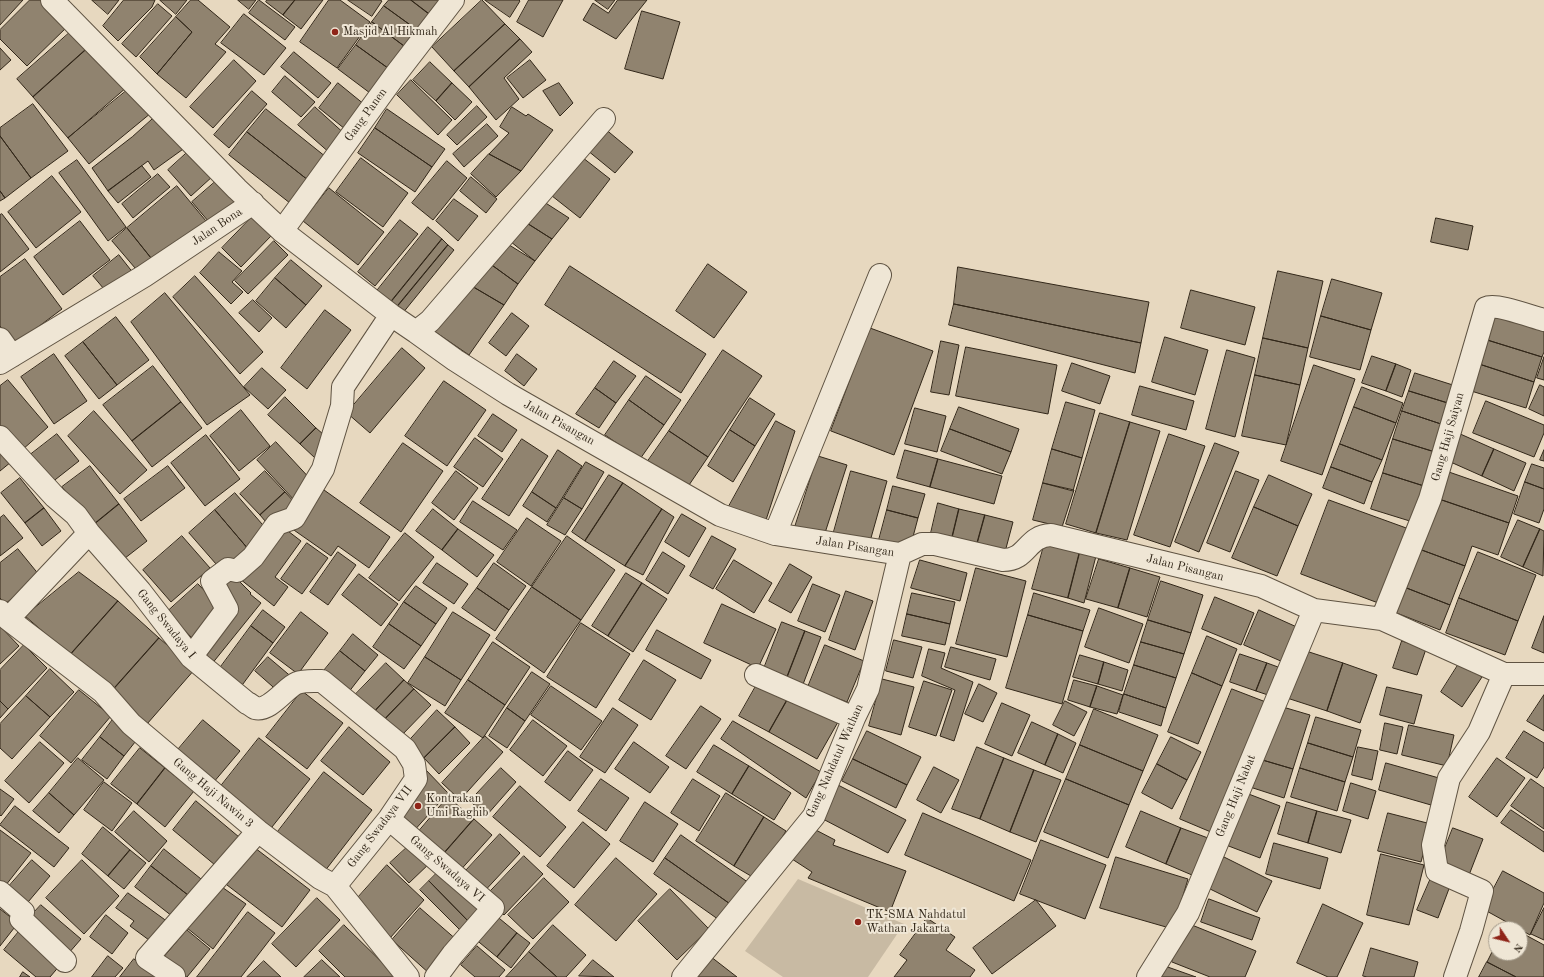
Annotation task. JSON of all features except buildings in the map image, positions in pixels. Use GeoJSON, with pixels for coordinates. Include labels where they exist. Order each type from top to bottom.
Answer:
{"type":"FeatureCollection","features":[{"type":"Feature","properties":{"kind":"street","name":"Jalan Bona"},"geometry":{"type":"LineString","coordinates":[[4,353],[144,276],[253,203],[237,189],[52,0]]}},
{"type":"Feature","properties":{"kind":"street","name":"Gang Panen"},"geometry":{"type":"LineString","coordinates":[[282,231],[396,74],[453,0]]}},
{"type":"Feature","properties":{"kind":"street"},"geometry":{"type":"LineString","coordinates":[[416,332],[430,321],[604,119]]}},
{"type":"Feature","properties":{"kind":"street","name":"Jalan Pisangan"},"geometry":{"type":"LineString","coordinates":[[253,203],[282,231],[391,315],[455,360],[508,394],[720,515],[775,534],[900,554],[922,544],[935,544],[1003,560],[1012,560],[1021,555],[1035,540],[1042,536],[1051,535],[1261,586],[1314,610],[1382,619],[1504,674],[1544,674]]}},
{"type":"Feature","properties":{"kind":"street"},"geometry":{"type":"LineString","coordinates":[[775,534],[880,275]]}},
{"type":"Feature","properties":{"kind":"street","name":"Gang Haji Saiyan"},"geometry":{"type":"LineString","coordinates":[[1382,619],[1430,499],[1486,308],[1490,307],[1502,309],[1544,320]]}},
{"type":"Feature","properties":{"kind":"street"},"geometry":{"type":"LineString","coordinates":[[191,657],[227,609],[212,581],[228,569],[237,571],[253,557],[277,524],[294,518],[323,469],[342,406],[343,387],[391,315]]}},
{"type":"Feature","properties":{"kind":"street","name":"Gang Swadaya I"},"geometry":{"type":"LineString","coordinates":[[0,438],[55,496],[76,515],[89,533],[140,591],[191,657],[237,695],[256,708],[263,707],[278,699],[297,683],[322,681],[405,749],[414,764]]}},
{"type":"Feature","properties":{"kind":"street","name":"Gang Haji Nawin 3"},"geometry":{"type":"LineString","coordinates":[[89,533],[4,615],[103,692],[131,724],[258,831],[320,878],[334,886],[408,977]]}},
{"type":"Feature","properties":{"kind":"street","name":"Gang Nahdatul Wathan"},"geometry":{"type":"LineString","coordinates":[[683,977],[814,816],[854,718],[868,689],[900,554]]}},
{"type":"Feature","properties":{"kind":"street","name":"Gang Haji Nabat"},"geometry":{"type":"LineString","coordinates":[[1148,977],[1188,913],[1314,610]]}},
{"type":"Feature","properties":{"kind":"street"},"geometry":{"type":"LineString","coordinates":[[1455,977],[1482,891],[1437,871],[1433,844],[1449,778],[1479,732],[1504,674]]}},
{"type":"Feature","properties":{"kind":"street"},"geometry":{"type":"LineString","coordinates":[[756,675],[854,718]]}},
{"type":"Feature","properties":{"kind":"street","name":"Gang Swadaya VII"},"geometry":{"type":"LineString","coordinates":[[334,886],[389,819],[416,779],[414,764]]}},
{"type":"Feature","properties":{"kind":"street","name":"Gang Swadaya VI"},"geometry":{"type":"LineString","coordinates":[[389,819],[493,908],[453,954],[436,977]]}},
{"type":"Feature","properties":{"kind":"street"},"geometry":{"type":"LineString","coordinates":[[174,976],[147,958],[258,831]]}},
{"type":"Feature","properties":{"kind":"street"},"geometry":{"type":"LineString","coordinates":[[0,892],[22,912],[20,919],[65,961]]}},
{"type":"Feature","properties":{"kind":"shaded area"},"geometry":{"type":"Polygon","coordinates":[[[798,879],[904,924],[868,977],[783,977],[745,951],[798,879]]]}},
{"type":"Feature","properties":{"kind":"place","name":"Masjid Al Hikmah"},"geometry":{"type":"Point","coordinates":[335,32]}},
{"type":"Feature","properties":{"kind":"place","name":"Kontrakan Umi Raghib"},"geometry":{"type":"Point","coordinates":[418,806]}},
{"type":"Feature","properties":{"kind":"place","name":"TK-SMA Nahdatul Wathan Jakarta"},"geometry":{"type":"Point","coordinates":[858,922]}}]}
